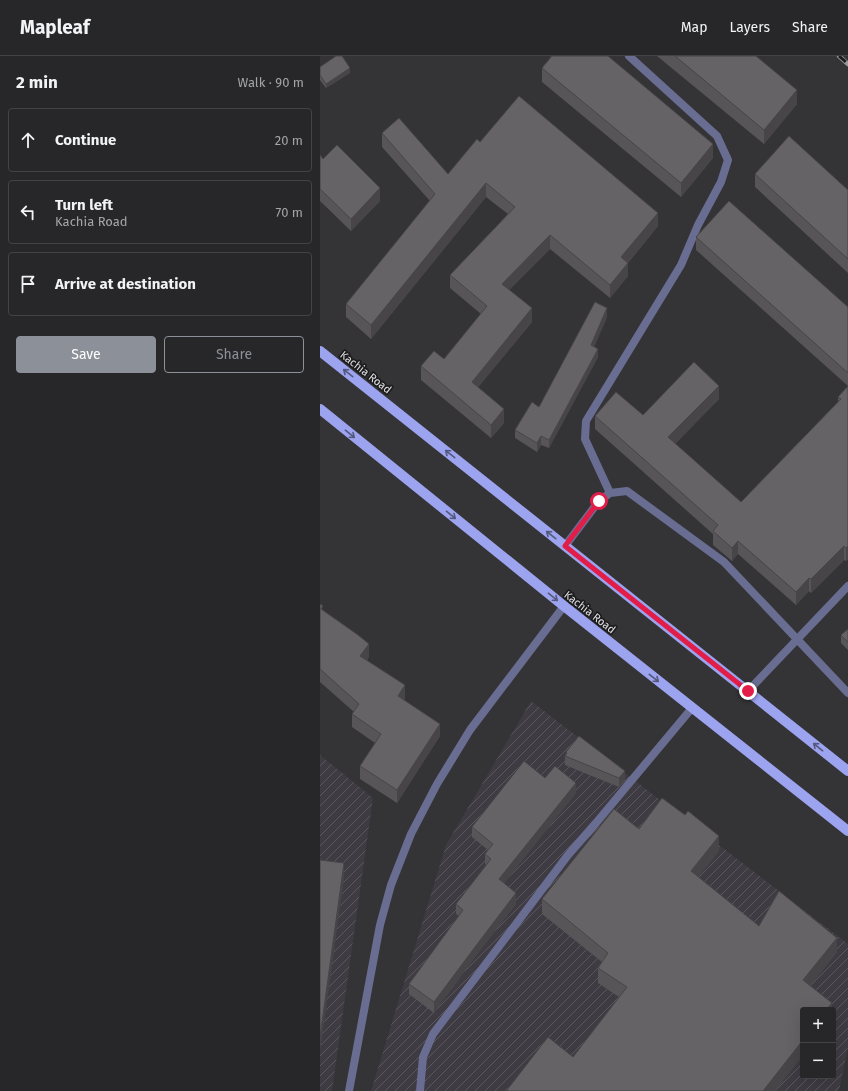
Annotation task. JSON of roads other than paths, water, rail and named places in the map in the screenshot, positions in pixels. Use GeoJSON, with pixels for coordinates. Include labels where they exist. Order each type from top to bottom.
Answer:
{"type":"FeatureCollection","features":[{"type":"Feature","properties":{"kind":"main road","name":"Kachia Road"},"geometry":{"type":"LineString","coordinates":[[320,351],[848,771]]}},
{"type":"Feature","properties":{"kind":"main road","name":"Kachia Road"},"geometry":{"type":"LineString","coordinates":[[320,409],[564,606],[848,831]]}},
{"type":"Feature","properties":{"kind":"street"},"geometry":{"type":"LineString","coordinates":[[610,493],[585,439],[586,422],[681,265],[698,225],[721,182],[728,160],[717,136],[629,56]]}},
{"type":"Feature","properties":{"kind":"street"},"geometry":{"type":"LineString","coordinates":[[565,546],[599,501],[610,493],[627,491],[724,562],[848,693]]}},
{"type":"Feature","properties":{"kind":"street"},"geometry":{"type":"LineString","coordinates":[[748,691],[848,586]]}},
{"type":"Feature","properties":{"kind":"street"},"geometry":{"type":"LineString","coordinates":[[349,1091],[380,925],[391,885],[411,834],[437,784],[470,730],[564,606]]}},
{"type":"Feature","properties":{"kind":"street"},"geometry":{"type":"LineString","coordinates":[[420,1091],[422,1057],[433,1034],[568,855],[692,708]]}},
{"type":"Feature","properties":{"kind":"railway"},"geometry":{"type":"LineString","coordinates":[[839,56],[848,64]]}}]}
